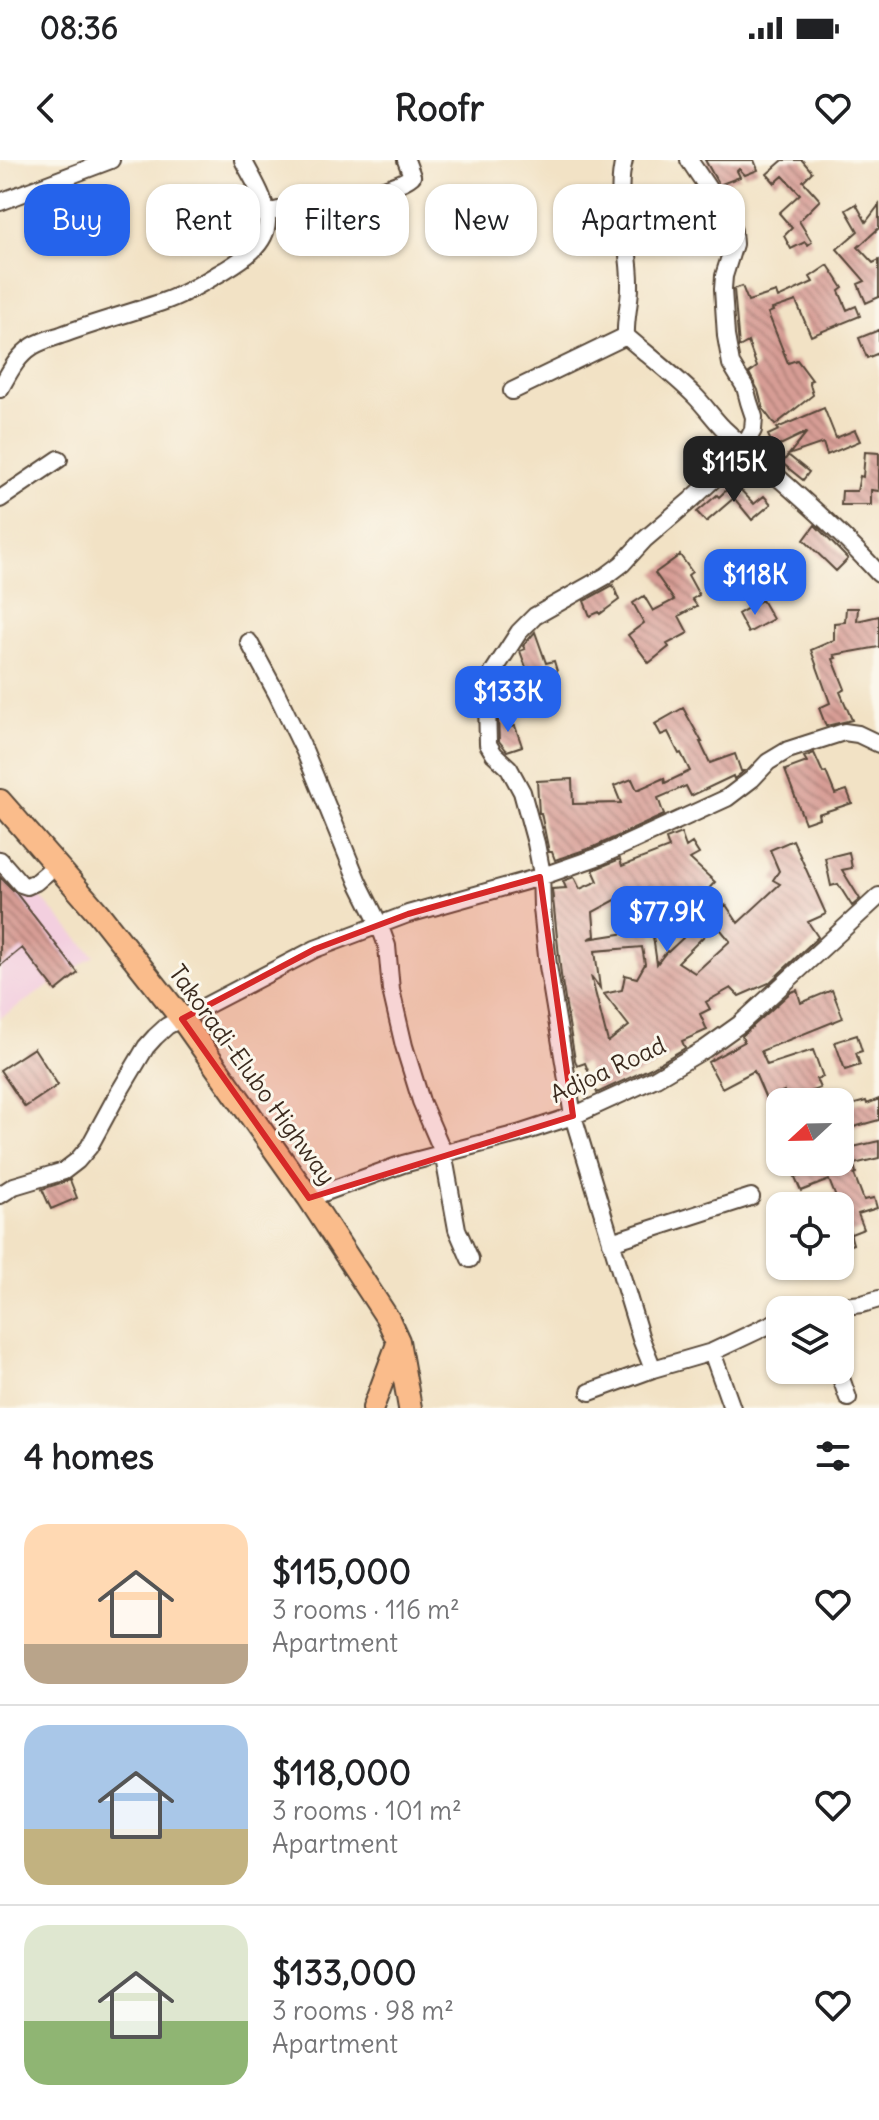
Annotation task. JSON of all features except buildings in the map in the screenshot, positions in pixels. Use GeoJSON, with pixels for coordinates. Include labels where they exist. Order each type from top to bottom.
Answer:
{"type":"FeatureCollection","features":[{"type":"Feature","properties":{"kind":"highway","name":"Takoradi-Elubo Highway"},"geometry":{"type":"LineString","coordinates":[[0,801],[128,949],[182,1019],[309,1198],[388,1319],[398,1341],[410,1408]]}},
{"type":"Feature","properties":{"kind":"main road"},"geometry":{"type":"LineString","coordinates":[[373,1408],[398,1341]]}},
{"type":"Feature","properties":{"kind":"street"},"geometry":{"type":"LineString","coordinates":[[0,202],[111,160]]}},
{"type":"Feature","properties":{"kind":"street"},"geometry":{"type":"LineString","coordinates":[[0,389],[21,355],[34,345],[169,300],[205,282],[254,249],[264,234],[266,213],[243,160]]}},
{"type":"Feature","properties":{"kind":"street"},"geometry":{"type":"LineString","coordinates":[[266,213],[341,201],[402,182],[412,176],[406,160]]}},
{"type":"Feature","properties":{"kind":"street"},"geometry":{"type":"LineString","coordinates":[[624,160],[619,190],[630,288],[626,336]]}},
{"type":"Feature","properties":{"kind":"street"},"geometry":{"type":"LineString","coordinates":[[653,1369],[573,1116],[552,989],[539,859],[522,792],[509,768],[488,744],[487,701],[493,672],[519,632],[535,616],[622,564],[744,447],[753,430],[754,417],[745,387],[727,351],[724,276],[734,244],[733,231],[728,218],[689,160]]}},
{"type":"Feature","properties":{"kind":"street"},"geometry":{"type":"LineString","coordinates":[[512,391],[626,336]]}},
{"type":"Feature","properties":{"kind":"street"},"geometry":{"type":"LineString","coordinates":[[626,336],[657,360],[720,425],[806,501],[879,574]]}},
{"type":"Feature","properties":{"kind":"street"},"geometry":{"type":"LineString","coordinates":[[0,499],[59,459]]}},
{"type":"Feature","properties":{"kind":"street"},"geometry":{"type":"LineString","coordinates":[[249,642],[305,752],[387,946],[391,990],[404,1046],[421,1101],[443,1152],[457,1229],[470,1259]]}},
{"type":"Feature","properties":{"kind":"street"},"geometry":{"type":"LineString","coordinates":[[0,1195],[14,1186],[64,1171],[77,1161],[89,1147],[146,1047],[167,1026],[315,949],[408,914],[540,877],[600,856],[719,802],[752,779],[768,762],[788,750],[844,732],[858,734],[879,744]]}},
{"type":"Feature","properties":{"kind":"street"},"geometry":{"type":"LineString","coordinates":[[0,860],[21,884],[27,886],[56,865]]}},
{"type":"Feature","properties":{"kind":"street","name":"Adjoa Road"},"geometry":{"type":"LineString","coordinates":[[309,1198],[403,1164],[573,1116],[656,1078],[740,1024],[879,896]]}},
{"type":"Feature","properties":{"kind":"street"},"geometry":{"type":"LineString","coordinates":[[611,1242],[751,1197]]}},
{"type":"Feature","properties":{"kind":"street"},"geometry":{"type":"LineString","coordinates":[[854,1305],[879,1299]]}},
{"type":"Feature","properties":{"kind":"street"},"geometry":{"type":"LineString","coordinates":[[590,1392],[712,1352],[766,1327]]}},
{"type":"Feature","properties":{"kind":"street"},"geometry":{"type":"LineString","coordinates":[[712,1352],[732,1408]]}},
{"type":"Feature","properties":{"kind":"street"},"geometry":{"type":"LineString","coordinates":[[843,1384],[848,1398]]}},
{"type":"Feature","properties":{"kind":"highlighted area"},"geometry":{"type":"Polygon","coordinates":[[[540,877],[573,1116],[309,1198],[182,1019],[315,949],[408,914],[540,877]]]}},
{"type":"Feature","properties":{"kind":"shaded area"},"geometry":{"type":"Polygon","coordinates":[[[0,852],[94,956],[0,1018],[0,852]]]}}]}
